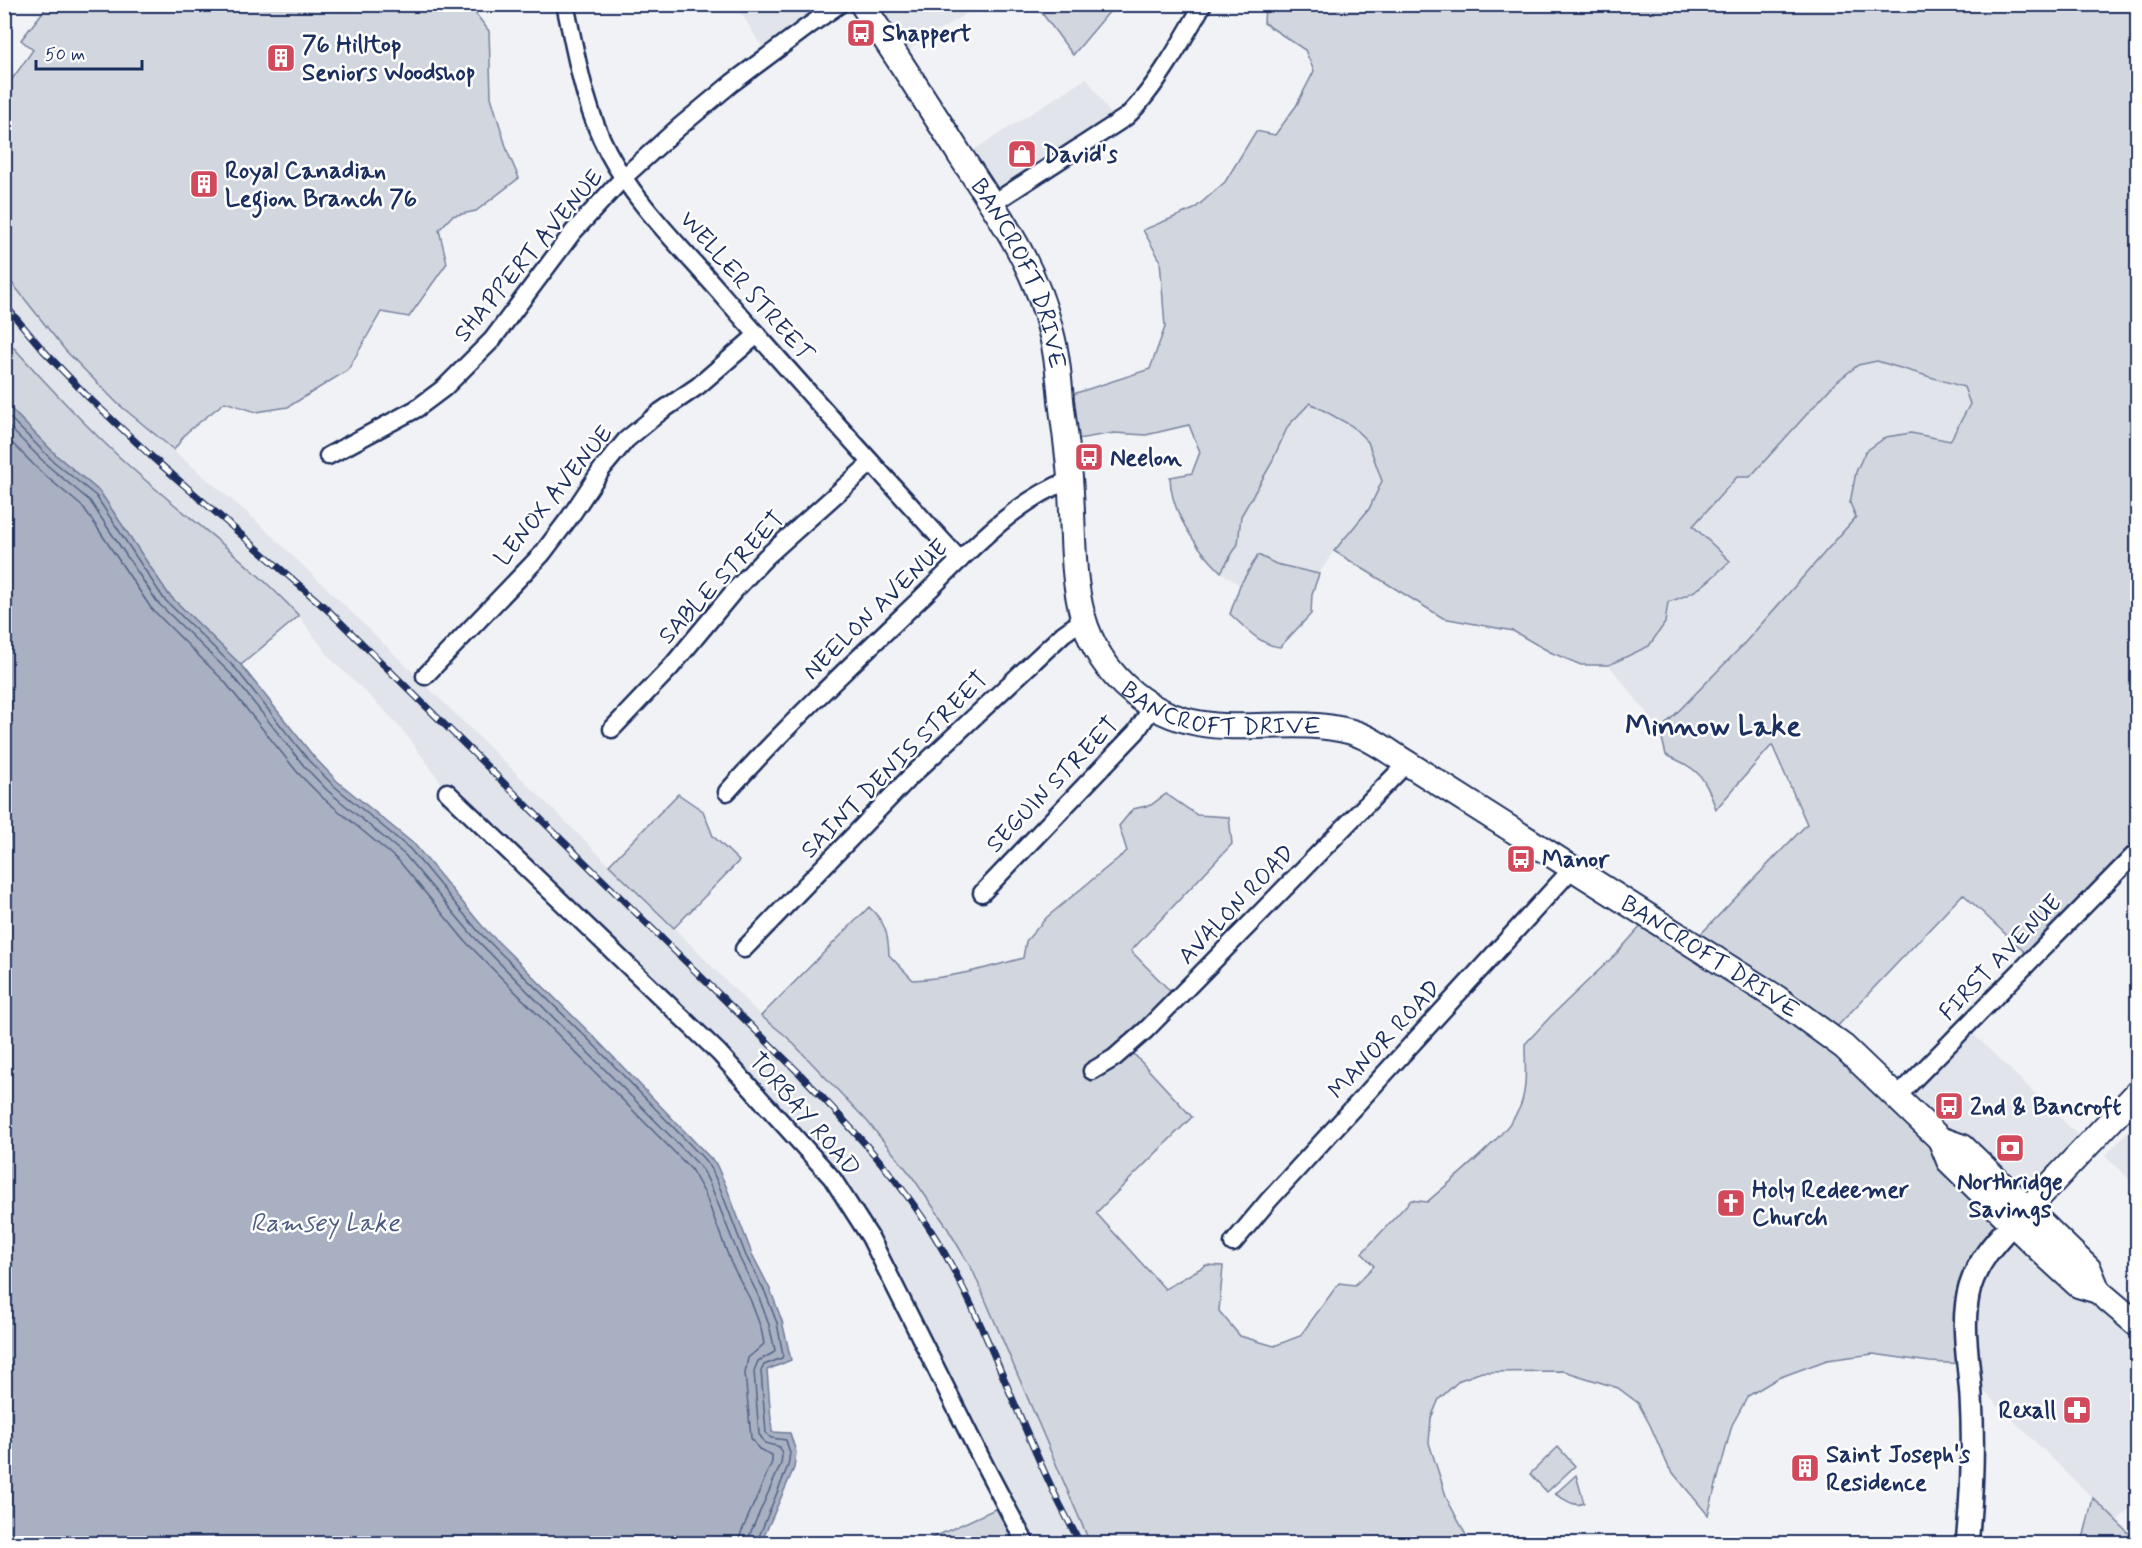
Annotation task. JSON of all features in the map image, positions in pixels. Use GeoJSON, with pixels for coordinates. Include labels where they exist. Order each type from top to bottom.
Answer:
{"type":"FeatureCollection","features":[{"type":"Feature","properties":{"kind":"main road","name":"BANCROFT DRIVE"},"geometry":{"type":"LineString","coordinates":[[862,4],[992,204],[1032,275],[1048,318],[1058,374],[1070,480],[1077,597],[1084,620],[1105,665],[1134,694],[1174,716],[1214,726],[1256,728],[1285,726],[1350,732],[1366,737],[1777,998],[1844,1047],[1940,1139],[1948,1161],[2020,1216],[2078,1285],[2098,1291],[2138,1325]]}},
{"type":"Feature","properties":{"kind":"main road"},"geometry":{"type":"LineString","coordinates":[[2020,1216],[2138,1092]]}},
{"type":"Feature","properties":{"kind":"street","name":"WELLER STREET"},"geometry":{"type":"LineString","coordinates":[[565,4],[590,109],[609,154],[624,177],[642,202],[757,335],[960,560]]}},
{"type":"Feature","properties":{"kind":"street","name":"SHAPPERT AVENUE"},"geometry":{"type":"LineString","coordinates":[[328,456],[416,409],[450,381],[492,340],[573,232],[624,177],[732,83],[840,4]]}},
{"type":"Feature","properties":{"kind":"street"},"geometry":{"type":"LineString","coordinates":[[992,204],[1126,117],[1137,107],[1203,4]]}},
{"type":"Feature","properties":{"kind":"street","name":"LENOX AVENUE"},"geometry":{"type":"LineString","coordinates":[[425,676],[542,554],[602,469],[626,440],[660,412],[698,386],[757,335]]}},
{"type":"Feature","properties":{"kind":"street","name":"SABLE STREET"},"geometry":{"type":"LineString","coordinates":[[612,729],[671,667],[734,591],[766,557],[871,463]]}},
{"type":"Feature","properties":{"kind":"street","name":"NEELON AVENUE"},"geometry":{"type":"LineString","coordinates":[[728,792],[804,710],[960,560],[1021,507],[1053,486],[1070,480]]}},
{"type":"Feature","properties":{"kind":"street","name":"SAINT DENIS STREET"},"geometry":{"type":"LineString","coordinates":[[744,949],[908,778],[1063,634],[1084,620]]}},
{"type":"Feature","properties":{"kind":"street","name":"SEGUIN STREET"},"geometry":{"type":"LineString","coordinates":[[982,893],[1136,732],[1153,706]]}},
{"type":"Feature","properties":{"kind":"street","name":"AVALON ROAD"},"geometry":{"type":"LineString","coordinates":[[1092,1071],[1114,1058],[1146,1030],[1407,763]]}},
{"type":"Feature","properties":{"kind":"street","name":"TORBAY ROAD"},"geometry":{"type":"LineString","coordinates":[[447,792],[719,1053],[832,1178],[870,1237],[1026,1544]]}},
{"type":"Feature","properties":{"kind":"street","name":"FIRST AVENUE"},"geometry":{"type":"LineString","coordinates":[[1896,1098],[2138,851]]}},
{"type":"Feature","properties":{"kind":"street","name":"MANOR ROAD"},"geometry":{"type":"LineString","coordinates":[[1233,1243],[1269,1200],[1572,869]]}},
{"type":"Feature","properties":{"kind":"street"},"geometry":{"type":"LineString","coordinates":[[1967,1544],[1972,1447],[1966,1327],[1969,1290],[1991,1246],[2020,1216]]}},
{"type":"Feature","properties":{"kind":"shaded area"},"geometry":{"type":"Polygon","coordinates":[[[49,4],[469,5],[489,31],[491,97],[508,153],[519,178],[476,211],[452,216],[439,230],[447,263],[409,317],[381,312],[348,370],[288,407],[256,412],[225,402],[186,433],[174,450],[117,403],[65,350],[5,274],[5,89],[33,50],[21,40],[49,4]]]}},
{"type":"Feature","properties":{"kind":"shaded area"},"geometry":{"type":"Polygon","coordinates":[[[736,5],[838,5],[767,55],[736,5]]]}},
{"type":"Feature","properties":{"kind":"shaded area"},"geometry":{"type":"Polygon","coordinates":[[[863,5],[980,5],[898,56],[863,5]]]}},
{"type":"Feature","properties":{"kind":"shaded area"},"geometry":{"type":"Polygon","coordinates":[[[1036,5],[1115,5],[1073,55],[1036,5]]]}},
{"type":"Feature","properties":{"kind":"shaded area"},"geometry":{"type":"Polygon","coordinates":[[[1265,5],[2137,5],[2137,850],[2031,958],[1963,894],[1830,1034],[2011,1223],[1990,1245],[1963,1364],[1873,1354],[1827,1360],[1778,1378],[1748,1396],[1732,1425],[1708,1515],[1669,1468],[1638,1403],[1618,1388],[1564,1371],[1482,1372],[1460,1380],[1439,1399],[1431,1418],[1429,1443],[1447,1499],[1470,1543],[1090,1543],[973,1271],[945,1224],[911,1175],[867,1121],[786,1036],[761,1016],[869,907],[885,929],[889,955],[913,980],[982,969],[1023,958],[1026,941],[1047,917],[1127,851],[1119,826],[1133,809],[1151,805],[1166,794],[1197,815],[1229,817],[1232,844],[1131,951],[1176,997],[1122,1041],[1192,1117],[1096,1213],[1165,1289],[1206,1265],[1223,1266],[1219,1311],[1240,1336],[1274,1346],[1300,1336],[1339,1283],[1355,1285],[1374,1266],[1362,1253],[1411,1200],[1427,1202],[1502,1133],[1512,1121],[1522,1102],[1525,1044],[1618,952],[1650,916],[1693,942],[1807,824],[1772,745],[1716,809],[1699,774],[1666,755],[1660,730],[1741,647],[1856,517],[1850,503],[1856,472],[1865,452],[1886,437],[1911,433],[1950,441],[1970,404],[1964,387],[1877,361],[1858,365],[1835,383],[1750,477],[1737,477],[1693,526],[1730,561],[1702,586],[1668,602],[1665,623],[1649,646],[1609,665],[1581,665],[1550,652],[1513,631],[1443,618],[1334,551],[1369,509],[1382,481],[1368,442],[1352,426],[1310,403],[1288,426],[1270,466],[1241,516],[1238,544],[1221,572],[1186,529],[1171,491],[1170,477],[1192,473],[1200,452],[1189,425],[1146,435],[1114,433],[1078,439],[1073,394],[1150,369],[1165,327],[1160,260],[1143,230],[1194,209],[1225,182],[1256,131],[1275,135],[1296,106],[1314,71],[1305,50],[1264,23],[1265,5]]]}},
{"type":"Feature","properties":{"kind":"shaded area"},"geometry":{"type":"Polygon","coordinates":[[[1087,78],[1116,122],[994,201],[964,156],[1087,78]]]}},
{"type":"Feature","properties":{"kind":"shaded area"},"geometry":{"type":"Polygon","coordinates":[[[4,274],[65,350],[117,403],[251,516],[337,598],[761,1016],[786,1036],[867,1122],[911,1175],[945,1224],[973,1271],[1090,1543],[1028,1543],[833,1177],[447,791],[409,738],[389,715],[331,659],[299,616],[273,588],[129,466],[64,404],[5,337],[4,274]]]}},
{"type":"Feature","properties":{"kind":"shaded area"},"geometry":{"type":"Polygon","coordinates":[[[4,337],[112,450],[237,557],[299,616],[241,665],[169,595],[100,492],[57,456],[5,403],[4,337]]]}},
{"type":"Feature","properties":{"kind":"shaded area"},"geometry":{"type":"Polygon","coordinates":[[[1877,361],[1964,387],[1970,404],[1950,441],[1911,433],[1886,437],[1856,517],[1741,647],[1660,730],[1609,665],[1631,656],[1665,623],[1668,602],[1688,596],[1730,561],[1693,526],[1737,477],[1835,383],[1858,365],[1877,361]]]}},
{"type":"Feature","properties":{"kind":"shaded area"},"geometry":{"type":"Polygon","coordinates":[[[1310,403],[1352,426],[1368,442],[1382,481],[1369,509],[1334,551],[1319,574],[1276,564],[1258,555],[1240,585],[1221,572],[1238,544],[1241,516],[1270,466],[1288,426],[1310,403]]]}},
{"type":"Feature","properties":{"kind":"shaded area"},"geometry":{"type":"Polygon","coordinates":[[[1258,555],[1276,564],[1319,574],[1312,594],[1311,614],[1280,647],[1265,643],[1230,614],[1240,585],[1258,555]]]}},
{"type":"Feature","properties":{"kind":"shaded area"},"geometry":{"type":"Polygon","coordinates":[[[678,794],[703,811],[713,836],[739,861],[674,928],[609,865],[678,794]]]}},
{"type":"Feature","properties":{"kind":"shaded area"},"geometry":{"type":"Polygon","coordinates":[[[1966,1027],[2087,1144],[2027,1207],[1898,1098],[1966,1027]]]}},
{"type":"Feature","properties":{"kind":"shaded area"},"geometry":{"type":"Polygon","coordinates":[[[2137,1121],[2137,1187],[2105,1156],[2137,1121]]]}},
{"type":"Feature","properties":{"kind":"shaded area"},"geometry":{"type":"Polygon","coordinates":[[[2011,1223],[2137,1323],[2137,1500],[2117,1522],[1969,1377],[1967,1304],[2011,1223]]]}},
{"type":"Feature","properties":{"kind":"shaded area"},"geometry":{"type":"Polygon","coordinates":[[[1558,1447],[1575,1466],[1547,1492],[1530,1474],[1558,1447]]]}},
{"type":"Feature","properties":{"kind":"shaded area"},"geometry":{"type":"Polygon","coordinates":[[[1576,1475],[1584,1503],[1581,1504],[1570,1502],[1555,1494],[1576,1475]]]}},
{"type":"Feature","properties":{"kind":"shaded area"},"geometry":{"type":"Polygon","coordinates":[[[2093,1498],[2137,1541],[2137,1543],[2082,1543],[2093,1498]]]}},
{"type":"Feature","properties":{"kind":"shaded area"},"geometry":{"type":"Polygon","coordinates":[[[1006,1504],[1028,1544],[919,1544],[1006,1504]]]}},
{"type":"Feature","properties":{"kind":"water","name":"Ramsey Lake"},"geometry":{"type":"Polygon","coordinates":[[[5,403],[57,456],[100,492],[169,595],[241,665],[314,757],[337,781],[415,845],[483,927],[595,1038],[716,1164],[752,1254],[770,1289],[782,1321],[791,1360],[767,1370],[772,1432],[790,1433],[796,1452],[794,1468],[761,1543],[5,1543],[5,403]]]}},
{"type":"Feature","properties":{"kind":"railway"},"geometry":{"type":"LineString","coordinates":[[4,304],[43,350],[88,397],[152,457],[330,612],[799,1073],[859,1137],[914,1205],[945,1254],[981,1325],[1045,1473],[1081,1544]]}},
{"type":"Feature","properties":{"kind":"place","name":"Shappert"},"geometry":{"type":"Point","coordinates":[861,33]}},
{"type":"Feature","properties":{"kind":"place","name":"76 Hilltop Seniors Woodshop"},"geometry":{"type":"Point","coordinates":[281,58]}},
{"type":"Feature","properties":{"kind":"place","name":"David's"},"geometry":{"type":"Point","coordinates":[1022,154]}},
{"type":"Feature","properties":{"kind":"place","name":"Royal Canadian Legion Branch 76"},"geometry":{"type":"Point","coordinates":[204,184]}},
{"type":"Feature","properties":{"kind":"place","name":"Neelon"},"geometry":{"type":"Point","coordinates":[1089,457]}},
{"type":"Feature","properties":{"kind":"place","name":"Manor"},"geometry":{"type":"Point","coordinates":[1521,859]}},
{"type":"Feature","properties":{"kind":"place","name":"2nd & Bancroft"},"geometry":{"type":"Point","coordinates":[1949,1106]}},
{"type":"Feature","properties":{"kind":"place","name":"Northridge Savings"},"geometry":{"type":"Point","coordinates":[2010,1148]}},
{"type":"Feature","properties":{"kind":"place","name":"Holy Redeemer Church"},"geometry":{"type":"Point","coordinates":[1731,1203]}},
{"type":"Feature","properties":{"kind":"place","name":"Rexall"},"geometry":{"type":"Point","coordinates":[2077,1410]}},
{"type":"Feature","properties":{"kind":"place","name":"Saint Joseph's Residence"},"geometry":{"type":"Point","coordinates":[1805,1468]}},
{"type":"Feature","properties":{"kind":"district","name":"Minnow Lake"},"geometry":{"type":"Point","coordinates":[1713,725]}}]}
